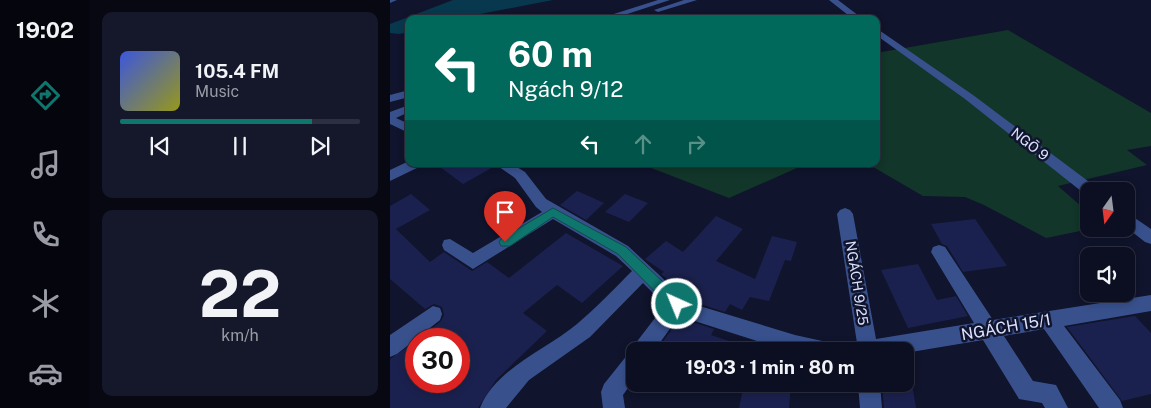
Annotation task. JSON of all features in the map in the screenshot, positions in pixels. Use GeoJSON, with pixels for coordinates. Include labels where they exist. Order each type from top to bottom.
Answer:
{"type":"FeatureCollection","features":[{"type":"Feature","properties":{"kind":"street"},"geometry":{"type":"LineString","coordinates":[[615,15],[666,0]]}},
{"type":"Feature","properties":{"kind":"street"},"geometry":{"type":"LineString","coordinates":[[643,15],[693,0]]}},
{"type":"Feature","properties":{"kind":"street"},"geometry":{"type":"LineString","coordinates":[[833,0],[854,15]]}},
{"type":"Feature","properties":{"kind":"street","name":"NGÕ 9"},"geometry":{"type":"LineString","coordinates":[[880,34],[969,97],[1080,183]]}},
{"type":"Feature","properties":{"kind":"street"},"geometry":{"type":"LineString","coordinates":[[390,99],[405,95]]}},
{"type":"Feature","properties":{"kind":"street"},"geometry":{"type":"LineString","coordinates":[[390,118],[405,110]]}},
{"type":"Feature","properties":{"kind":"street"},"geometry":{"type":"LineString","coordinates":[[390,118],[405,127]]}},
{"type":"Feature","properties":{"kind":"street"},"geometry":{"type":"LineString","coordinates":[[390,176],[408,167]]}},
{"type":"Feature","properties":{"kind":"street"},"geometry":{"type":"LineString","coordinates":[[507,167],[520,175],[541,203],[553,212],[622,251],[677,304],[688,311],[789,342]]}},
{"type":"Feature","properties":{"kind":"street"},"geometry":{"type":"LineString","coordinates":[[450,244],[473,262],[553,212]]}},
{"type":"Feature","properties":{"kind":"street","name":"NGÁCH 9/25"},"geometry":{"type":"LineString","coordinates":[[845,214],[866,342]]}},
{"type":"Feature","properties":{"kind":"street"},"geometry":{"type":"LineString","coordinates":[[1135,224],[1148,232]]}},
{"type":"Feature","properties":{"kind":"street"},"geometry":{"type":"LineString","coordinates":[[939,252],[986,330],[1027,391],[1048,393],[1057,408]]}},
{"type":"Feature","properties":{"kind":"street"},"geometry":{"type":"LineString","coordinates":[[491,408],[522,373],[583,331],[644,271]]}},
{"type":"Feature","properties":{"kind":"street"},"geometry":{"type":"LineString","coordinates":[[649,342],[677,304]]}},
{"type":"Feature","properties":{"kind":"street","name":"NGÁCH 15/1"},"geometry":{"type":"LineString","coordinates":[[914,343],[1048,319],[1150,305]]}},
{"type":"Feature","properties":{"kind":"street"},"geometry":{"type":"LineString","coordinates":[[390,347],[433,314]]}},
{"type":"Feature","properties":{"kind":"street"},"geometry":{"type":"LineString","coordinates":[[1048,319],[1112,408]]}},
{"type":"Feature","properties":{"kind":"street"},"geometry":{"type":"LineString","coordinates":[[614,408],[612,392],[626,373]]}},
{"type":"Feature","properties":{"kind":"street"},"geometry":{"type":"LineString","coordinates":[[870,392],[871,408]]}},
{"type":"Feature","properties":{"kind":"green space"},"geometry":{"type":"Polygon","coordinates":[[[1008,30],[1151,113],[1151,146],[1127,150],[1147,165],[1058,186],[1080,205],[1080,231],[1046,238],[965,197],[923,196],[873,167],[880,167],[880,52],[1008,30]]]}},
{"type":"Feature","properties":{"kind":"green space"},"geometry":{"type":"Polygon","coordinates":[[[649,167],[799,167],[729,198],[649,167]]]}},
{"type":"Feature","properties":{"kind":"water"},"geometry":{"type":"Polygon","coordinates":[[[453,0],[553,0],[475,15],[414,15],[453,0]]]}},
{"type":"Feature","properties":{"kind":"water"},"geometry":{"type":"Polygon","coordinates":[[[405,18],[405,33],[390,33],[390,24],[405,18]]]}},
{"type":"Feature","properties":{"kind":"building"},"geometry":{"type":"Polygon","coordinates":[[[440,167],[493,167],[463,184],[440,167]]]}},
{"type":"Feature","properties":{"kind":"building"},"geometry":{"type":"Polygon","coordinates":[[[577,191],[604,203],[586,220],[560,205],[577,191]]]}},
{"type":"Feature","properties":{"kind":"building"},"geometry":{"type":"Polygon","coordinates":[[[411,194],[430,210],[396,229],[430,262],[444,252],[472,271],[487,262],[509,278],[566,233],[623,266],[582,303],[557,285],[523,313],[547,331],[496,380],[478,408],[390,408],[390,359],[405,349],[405,393],[470,393],[470,328],[432,328],[441,321],[444,315],[442,307],[434,304],[425,309],[390,279],[390,206],[411,194]]]}},
{"type":"Feature","properties":{"kind":"building"},"geometry":{"type":"Polygon","coordinates":[[[625,194],[648,203],[629,222],[605,212],[625,194]]]}},
{"type":"Feature","properties":{"kind":"building"},"geometry":{"type":"Polygon","coordinates":[[[716,216],[743,229],[716,261],[755,279],[772,236],[797,242],[791,261],[785,260],[769,301],[750,297],[742,310],[730,304],[725,312],[694,302],[661,274],[664,272],[645,259],[666,241],[683,252],[716,216]]]}},
{"type":"Feature","properties":{"kind":"building"},"geometry":{"type":"Polygon","coordinates":[[[975,219],[1007,266],[963,272],[947,246],[942,244],[931,224],[975,219]]]}},
{"type":"Feature","properties":{"kind":"building"},"geometry":{"type":"Polygon","coordinates":[[[918,264],[937,300],[956,296],[968,316],[908,328],[881,270],[918,264]]]}},
{"type":"Feature","properties":{"kind":"building"},"geometry":{"type":"Polygon","coordinates":[[[1135,316],[1151,333],[1151,394],[1122,401],[1067,327],[1135,316]]]}},
{"type":"Feature","properties":{"kind":"building"},"geometry":{"type":"Polygon","coordinates":[[[680,318],[714,329],[711,335],[732,342],[663,342],[680,318]]]}},
{"type":"Feature","properties":{"kind":"building"},"geometry":{"type":"Polygon","coordinates":[[[742,392],[790,392],[789,408],[739,408],[742,392]]]}},
{"type":"Feature","properties":{"kind":"building"},"geometry":{"type":"Polygon","coordinates":[[[883,392],[913,392],[916,408],[884,408],[883,392]]]}},
{"type":"Feature","properties":{"kind":"route"},"geometry":{"type":"LineString","coordinates":[[505,242],[553,212],[622,251],[677,304]]}}]}
